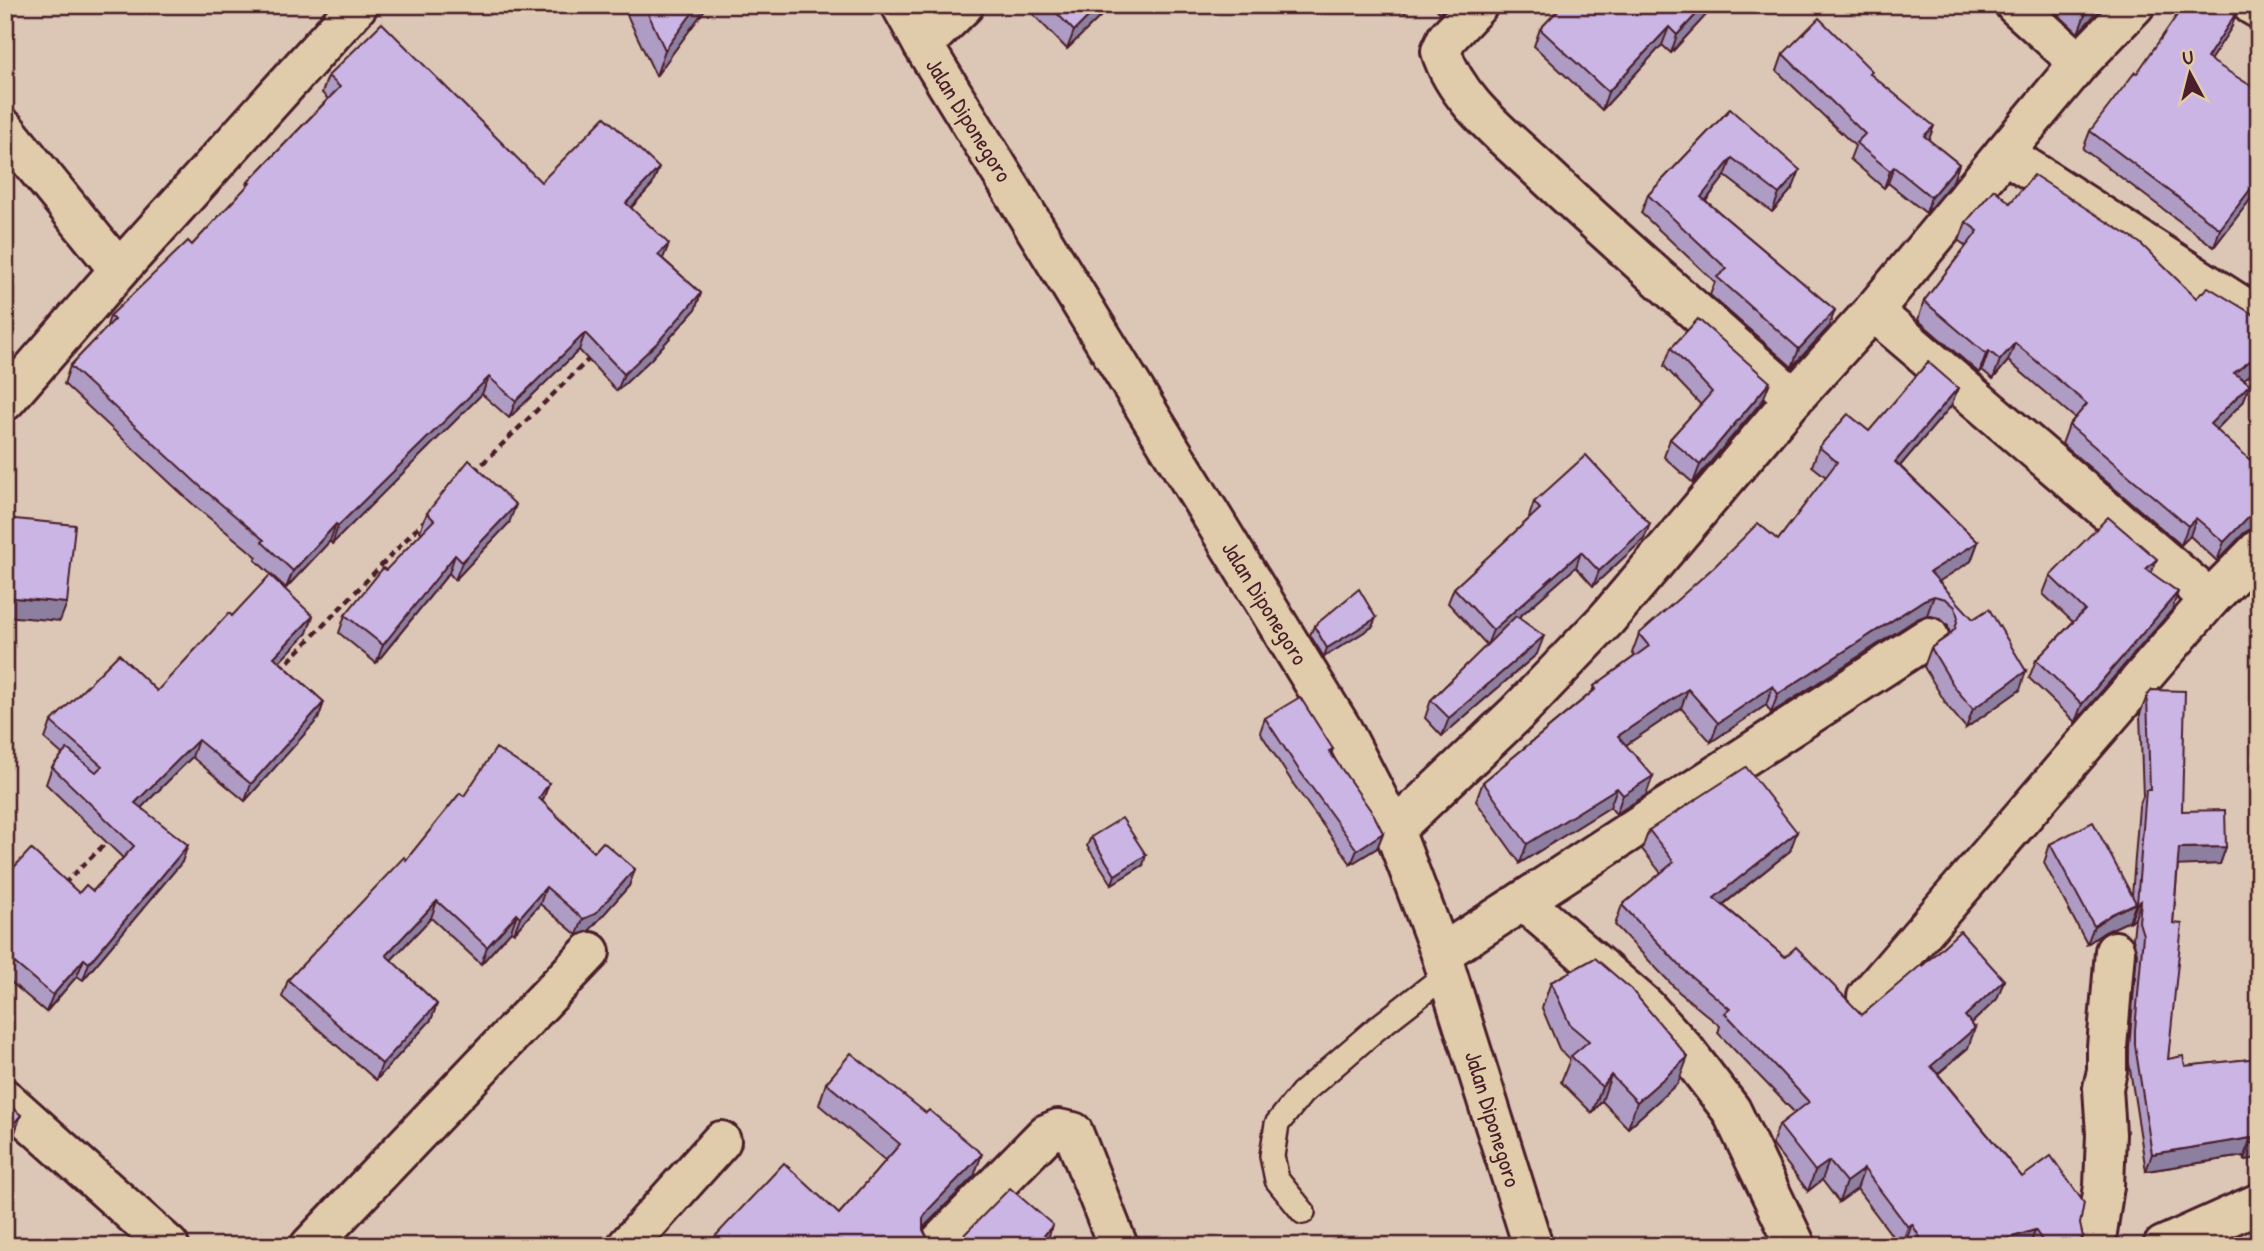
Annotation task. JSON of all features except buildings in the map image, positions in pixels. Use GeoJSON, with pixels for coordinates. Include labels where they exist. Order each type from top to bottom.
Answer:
{"type":"FeatureCollection","features":[{"type":"Feature","properties":{"kind":"street"},"geometry":{"type":"LineString","coordinates":[[5,401],[358,5]]}},
{"type":"Feature","properties":{"kind":"street","name":"Jalan Diponegoro"},"geometry":{"type":"LineString","coordinates":[[901,5],[1342,729],[1394,830],[1444,964],[1533,1246]]}},
{"type":"Feature","properties":{"kind":"street"},"geometry":{"type":"LineString","coordinates":[[923,45],[964,5]]}},
{"type":"Feature","properties":{"kind":"street"},"geometry":{"type":"LineString","coordinates":[[1478,5],[1447,38],[1441,51],[1455,81],[1478,111],[1614,240],[1794,398]]}},
{"type":"Feature","properties":{"kind":"street"},"geometry":{"type":"LineString","coordinates":[[2015,5],[2079,63]]}},
{"type":"Feature","properties":{"kind":"street"},"geometry":{"type":"LineString","coordinates":[[1394,830],[1517,713],[1607,619],[1794,398],[1873,311],[2079,63],[2134,5]]}},
{"type":"Feature","properties":{"kind":"street"},"geometry":{"type":"LineString","coordinates":[[2252,5],[2259,9]]}},
{"type":"Feature","properties":{"kind":"street"},"geometry":{"type":"LineString","coordinates":[[5,129],[119,270]]}},
{"type":"Feature","properties":{"kind":"street"},"geometry":{"type":"LineString","coordinates":[[2004,153],[2259,317]]}},
{"type":"Feature","properties":{"kind":"street"},"geometry":{"type":"LineString","coordinates":[[1873,311],[2210,599]]}},
{"type":"Feature","properties":{"kind":"street"},"geometry":{"type":"LineString","coordinates":[[1867,997],[2210,599],[2259,549]]}},
{"type":"Feature","properties":{"kind":"street"},"geometry":{"type":"LineString","coordinates":[[1444,964],[1523,901],[1929,637]]}},
{"type":"Feature","properties":{"kind":"street"},"geometry":{"type":"LineString","coordinates":[[1523,901],[1646,1007],[1685,1050],[1731,1110],[1796,1246]]}},
{"type":"Feature","properties":{"kind":"street"},"geometry":{"type":"LineString","coordinates":[[2095,1246],[2104,1186],[2106,1134],[2103,1088],[2107,1071],[2106,1047],[2115,951]]}},
{"type":"Feature","properties":{"kind":"street"},"geometry":{"type":"LineString","coordinates":[[310,1246],[590,952]]}},
{"type":"Feature","properties":{"kind":"street"},"geometry":{"type":"LineString","coordinates":[[5,1099],[169,1246]]}},
{"type":"Feature","properties":{"kind":"street"},"geometry":{"type":"LineString","coordinates":[[936,1246],[960,1218],[1046,1134],[1058,1129],[1073,1132],[1118,1246]]}},
{"type":"Feature","properties":{"kind":"street"},"geometry":{"type":"LineString","coordinates":[[627,1246],[721,1141]]}},
{"type":"Feature","properties":{"kind":"street"},"geometry":{"type":"LineString","coordinates":[[2163,1246],[2259,1203]]}},
{"type":"Feature","properties":{"kind":"lane"},"geometry":{"type":"LineString","coordinates":[[1303,1212],[1278,1180],[1272,1156],[1277,1124],[1302,1093],[1376,1029],[1444,964]]}},
{"type":"Feature","properties":{"kind":"path"},"geometry":{"type":"LineString","coordinates":[[469,477],[597,350]]}},
{"type":"Feature","properties":{"kind":"path"},"geometry":{"type":"LineString","coordinates":[[274,676],[429,516]]}},
{"type":"Feature","properties":{"kind":"path"},"geometry":{"type":"LineString","coordinates":[[61,887],[116,833]]}},
{"type":"Feature","properties":{"kind":"waterway"},"geometry":{"type":"LineString","coordinates":[[2255,1246],[2259,1244]]}}]}
